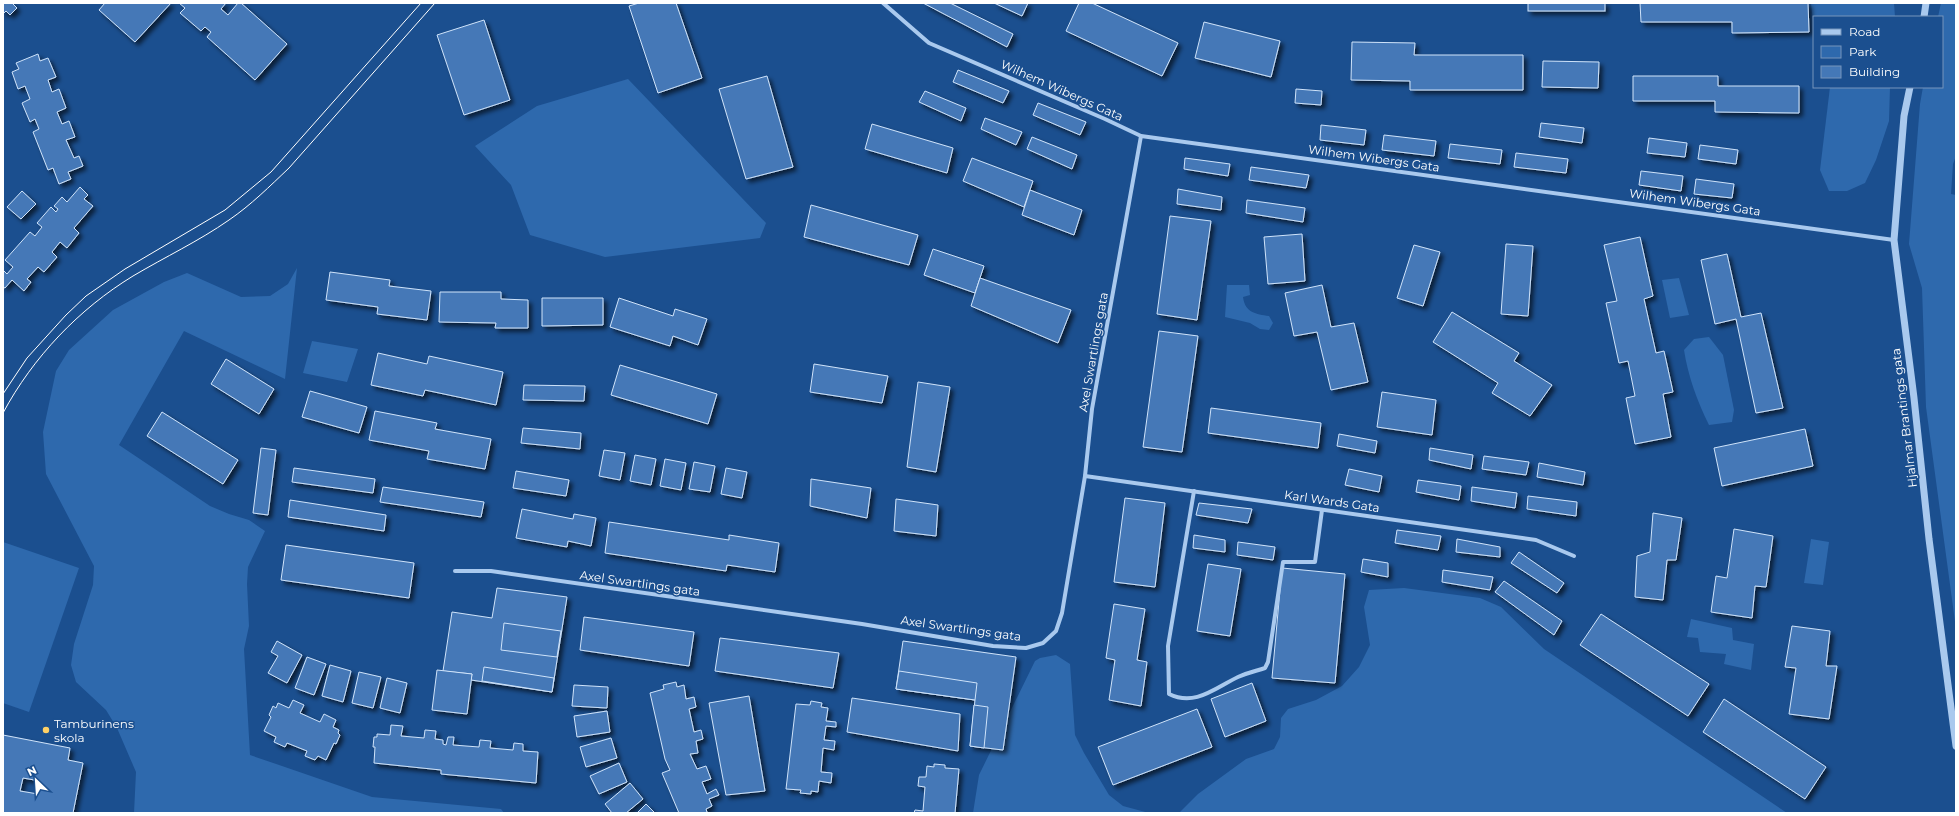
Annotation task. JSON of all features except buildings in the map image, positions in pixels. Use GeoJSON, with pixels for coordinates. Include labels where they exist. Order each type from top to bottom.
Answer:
{"type":"FeatureCollection","features":[{"type":"Feature","properties":{"kind":"street","name":"Wilhem Wibergs Gata"},"geometry":{"type":"LineString","coordinates":[[883,3],[929,43],[1141,136],[1894,240]]}},
{"type":"Feature","properties":{"kind":"street"},"geometry":{"type":"LineString","coordinates":[[1924,16],[1926,3]]}},
{"type":"Feature","properties":{"kind":"street","name":"Hjalmar Brantings gata"},"geometry":{"type":"LineString","coordinates":[[1910,88],[1904,116],[1894,240],[1914,398],[1929,539],[1956,746]]}},
{"type":"Feature","properties":{"kind":"street","name":"Axel Swartlings gata"},"geometry":{"type":"LineString","coordinates":[[456,571],[491,572],[875,626],[993,646],[1026,648],[1043,643],[1056,631],[1062,613],[1085,476],[1092,409],[1141,136]]}},
{"type":"Feature","properties":{"kind":"street","name":"Karl Wards Gata"},"geometry":{"type":"LineString","coordinates":[[1085,476],[1536,540],[1574,556]]}},
{"type":"Feature","properties":{"kind":"street"},"geometry":{"type":"LineString","coordinates":[[1194,491],[1168,646],[1169,694],[1179,699],[1192,698],[1208,693],[1240,676],[1265,668],[1268,662],[1283,562],[1315,562],[1322,510]]}},
{"type":"Feature","properties":{"kind":"green space"},"geometry":{"type":"Polygon","coordinates":[[[1811,3],[1894,3],[1895,16],[1813,16],[1813,22],[1811,3]]]}},
{"type":"Feature","properties":{"kind":"green space"},"geometry":{"type":"Polygon","coordinates":[[[1941,3],[1956,3],[1956,156],[1953,164],[1951,194],[1956,195],[1956,629],[1926,407],[1922,288],[1909,244],[1920,104],[1923,88],[1943,88],[1943,16],[1938,16],[1941,3]]]}},
{"type":"Feature","properties":{"kind":"green space"},"geometry":{"type":"Polygon","coordinates":[[[628,79],[766,223],[760,238],[605,257],[530,235],[511,185],[475,146],[537,106],[628,79]]]}},
{"type":"Feature","properties":{"kind":"green space"},"geometry":{"type":"Polygon","coordinates":[[[1830,88],[1890,88],[1889,121],[1876,160],[1865,183],[1847,191],[1829,191],[1820,170],[1830,88]]]}},
{"type":"Feature","properties":{"kind":"green space"},"geometry":{"type":"Polygon","coordinates":[[[297,268],[285,379],[184,331],[119,445],[210,506],[249,520],[265,531],[248,567],[247,584],[249,626],[244,649],[250,755],[372,797],[501,809],[504,813],[134,813],[136,772],[117,728],[106,710],[76,682],[71,665],[74,644],[93,585],[94,566],[46,474],[43,432],[56,371],[69,350],[113,310],[164,282],[187,273],[241,297],[270,296],[288,284],[297,268]]]}},
{"type":"Feature","properties":{"kind":"green space"},"geometry":{"type":"Polygon","coordinates":[[[1679,278],[1689,315],[1670,318],[1662,280],[1679,278]]]}},
{"type":"Feature","properties":{"kind":"green space"},"geometry":{"type":"Polygon","coordinates":[[[1227,285],[1249,285],[1250,295],[1243,297],[1244,302],[1252,312],[1269,316],[1273,323],[1269,330],[1260,329],[1250,323],[1225,317],[1227,285]]]}},
{"type":"Feature","properties":{"kind":"green space"},"geometry":{"type":"Polygon","coordinates":[[[1709,337],[1723,355],[1734,410],[1732,422],[1709,425],[1697,398],[1688,369],[1684,350],[1694,339],[1709,337]]]}},
{"type":"Feature","properties":{"kind":"green space"},"geometry":{"type":"Polygon","coordinates":[[[312,341],[358,349],[347,382],[303,373],[312,341]]]}},
{"type":"Feature","properties":{"kind":"green space"},"geometry":{"type":"Polygon","coordinates":[[[1811,539],[1829,542],[1823,585],[1804,583],[1811,539]]]}},
{"type":"Feature","properties":{"kind":"green space"},"geometry":{"type":"Polygon","coordinates":[[[3,542],[79,568],[29,712],[3,703],[3,542]]]}},
{"type":"Feature","properties":{"kind":"green space"},"geometry":{"type":"Polygon","coordinates":[[[1404,588],[1480,598],[1501,607],[1544,649],[1787,813],[1179,813],[1198,794],[1246,759],[1274,749],[1280,737],[1281,718],[1288,709],[1316,700],[1342,686],[1359,667],[1370,645],[1364,607],[1369,590],[1404,588]]]}},
{"type":"Feature","properties":{"kind":"green space"},"geometry":{"type":"Polygon","coordinates":[[[1691,619],[1732,628],[1733,640],[1754,644],[1751,670],[1724,664],[1726,654],[1700,652],[1698,638],[1687,637],[1691,619]]]}},
{"type":"Feature","properties":{"kind":"green space"},"geometry":{"type":"Polygon","coordinates":[[[1056,655],[1070,664],[1075,735],[1084,753],[1109,795],[1123,806],[1149,813],[973,813],[979,775],[1035,661],[1040,658],[1056,655]]]}},
{"type":"Feature","properties":{"kind":"tram line"},"geometry":{"type":"LineString","coordinates":[[3,394],[27,358],[66,315],[86,296],[125,269],[225,210],[271,172],[421,3]]}},
{"type":"Feature","properties":{"kind":"tram line"},"geometry":{"type":"LineString","coordinates":[[3,413],[15,392],[43,354],[59,336],[94,303],[133,276],[218,228],[253,202],[275,182],[435,3]]}},
{"type":"Feature","properties":{"kind":"place","name":"Tamburinens skola"},"geometry":{"type":"Point","coordinates":[46,730]}}]}
